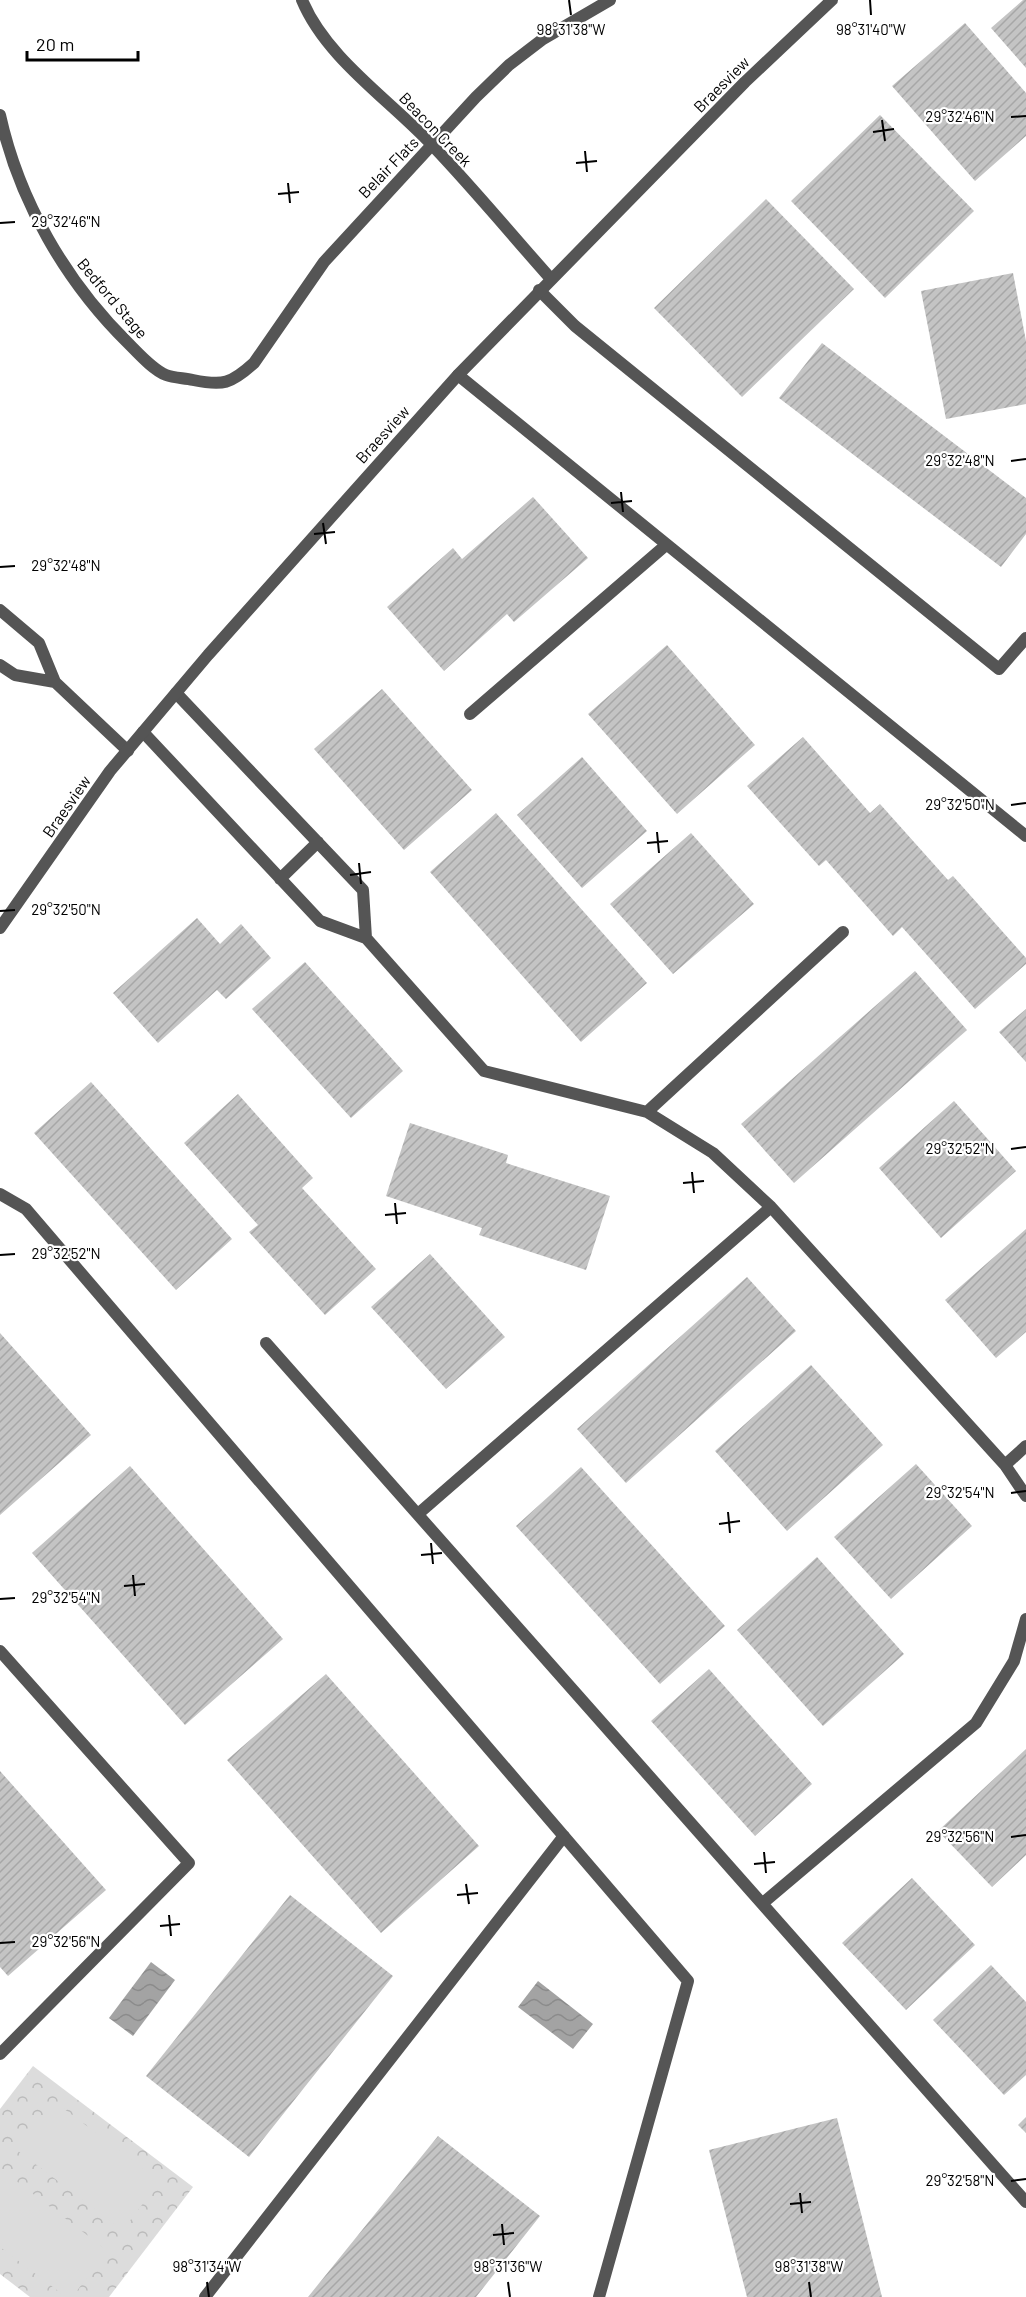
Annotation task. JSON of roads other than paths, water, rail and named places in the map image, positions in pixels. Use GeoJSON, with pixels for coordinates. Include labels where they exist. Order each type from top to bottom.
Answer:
{"type":"FeatureCollection","features":[{"type":"Feature","properties":{"kind":"street","name":"Beacon Creek"},"geometry":{"type":"LineString","coordinates":[[302,0],[320,32],[341,57],[432,145],[551,279]]}},
{"type":"Feature","properties":{"kind":"street","name":"Belair Flats"},"geometry":{"type":"LineString","coordinates":[[219,385],[242,374],[254,363],[324,262],[509,65],[543,39],[610,0]]}},
{"type":"Feature","properties":{"kind":"street","name":"Braesview"},"geometry":{"type":"LineString","coordinates":[[0,928],[143,732],[458,375],[745,82],[832,0]]}},
{"type":"Feature","properties":{"kind":"street","name":"Bedford Stage"},"geometry":{"type":"LineString","coordinates":[[0,115],[24,188],[42,228],[92,303],[137,352],[164,374],[219,385]]}},
{"type":"Feature","properties":{"kind":"street"},"geometry":{"type":"LineString","coordinates":[[539,290],[574,326],[999,669],[1026,638]]}},
{"type":"Feature","properties":{"kind":"street"},"geometry":{"type":"LineString","coordinates":[[458,375],[1026,836]]}},
{"type":"Feature","properties":{"kind":"street"},"geometry":{"type":"LineString","coordinates":[[470,714],[666,545]]}},
{"type":"Feature","properties":{"kind":"street"},"geometry":{"type":"LineString","coordinates":[[0,610],[39,643],[55,682],[128,751]]}},
{"type":"Feature","properties":{"kind":"street"},"geometry":{"type":"LineString","coordinates":[[0,665],[15,675],[55,682]]}},
{"type":"Feature","properties":{"kind":"street"},"geometry":{"type":"LineString","coordinates":[[176,693],[363,890],[366,938]]}},
{"type":"Feature","properties":{"kind":"street"},"geometry":{"type":"LineString","coordinates":[[143,732],[320,921],[366,938],[484,1071],[647,1112],[713,1153],[771,1207],[1005,1466],[1026,1496]]}},
{"type":"Feature","properties":{"kind":"street"},"geometry":{"type":"LineString","coordinates":[[280,879],[318,842]]}},
{"type":"Feature","properties":{"kind":"street"},"geometry":{"type":"LineString","coordinates":[[647,1112],[843,932]]}},
{"type":"Feature","properties":{"kind":"street"},"geometry":{"type":"LineString","coordinates":[[0,1194],[26,1209],[688,1981],[599,2297]]}},
{"type":"Feature","properties":{"kind":"street"},"geometry":{"type":"LineString","coordinates":[[418,1514],[771,1207]]}},
{"type":"Feature","properties":{"kind":"street"},"geometry":{"type":"LineString","coordinates":[[266,1342],[1026,2202]]}},
{"type":"Feature","properties":{"kind":"street"},"geometry":{"type":"LineString","coordinates":[[1005,1466],[1026,1446]]}},
{"type":"Feature","properties":{"kind":"street"},"geometry":{"type":"LineString","coordinates":[[763,1903],[976,1723],[1014,1661],[1026,1619]]}},
{"type":"Feature","properties":{"kind":"street"},"geometry":{"type":"LineString","coordinates":[[0,1651],[189,1863],[0,2054]]}},
{"type":"Feature","properties":{"kind":"street"},"geometry":{"type":"LineString","coordinates":[[205,2297],[564,1836]]}},
{"type":"Feature","properties":{"kind":"water"},"geometry":{"type":"Polygon","coordinates":[[[151,1962],[175,1980],[133,2036],[109,2018],[151,1962]]]}},
{"type":"Feature","properties":{"kind":"water"},"geometry":{"type":"Polygon","coordinates":[[[538,1981],[593,2024],[573,2049],[518,2007],[538,1981]]]}}]}
